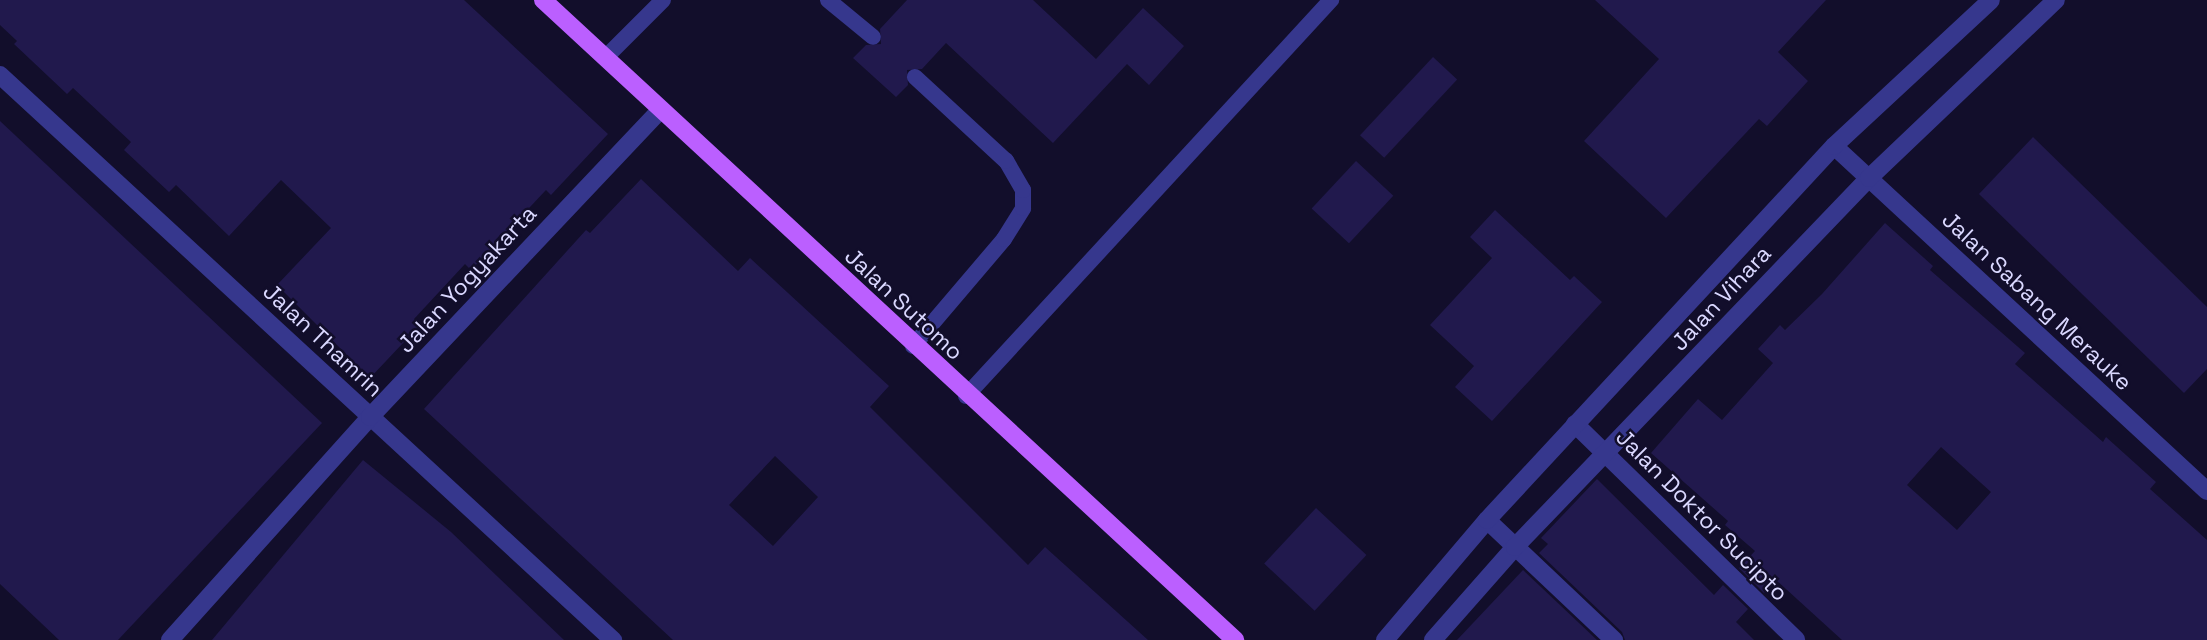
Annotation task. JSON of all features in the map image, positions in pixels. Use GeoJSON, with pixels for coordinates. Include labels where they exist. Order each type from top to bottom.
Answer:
{"type":"FeatureCollection","features":[{"type":"Feature","properties":{"kind":"main road","name":"Jalan Sutomo"},"geometry":{"type":"LineString","coordinates":[[543,0],[966,396],[1235,640]]}},
{"type":"Feature","properties":{"kind":"street","name":"Jalan Vihara"},"geometry":{"type":"LineString","coordinates":[[1385,640],[1487,520],[1834,146],[1991,0]]}},
{"type":"Feature","properties":{"kind":"street","name":"Jalan Vihara"},"geometry":{"type":"LineString","coordinates":[[1433,640],[1515,547],[1607,455],[1869,178],[2056,0]]}},
{"type":"Feature","properties":{"kind":"street","name":"Jalan Thamrin"},"geometry":{"type":"LineString","coordinates":[[0,75],[613,640]]}},
{"type":"Feature","properties":{"kind":"street","name":"Jalan Yogyakarta"},"geometry":{"type":"LineString","coordinates":[[170,640],[370,417],[660,110]]}},
{"type":"Feature","properties":{"kind":"street","name":"Jalan Sabang Merauke"},"geometry":{"type":"LineString","coordinates":[[1834,146],[2207,491]]}},
{"type":"Feature","properties":{"kind":"street","name":"Jalan Doktor Sucipto"},"geometry":{"type":"LineString","coordinates":[[1575,424],[1796,640]]}},
{"type":"Feature","properties":{"kind":"street"},"geometry":{"type":"LineString","coordinates":[[1487,520],[1615,640]]}},
{"type":"Feature","properties":{"kind":"lane"},"geometry":{"type":"LineString","coordinates":[[605,58],[663,0]]}},
{"type":"Feature","properties":{"kind":"lane"},"geometry":{"type":"LineString","coordinates":[[828,0],[873,37]]}},
{"type":"Feature","properties":{"kind":"lane"},"geometry":{"type":"LineString","coordinates":[[966,396],[1331,0]]}},
{"type":"Feature","properties":{"kind":"lane"},"geometry":{"type":"LineString","coordinates":[[913,346],[1004,239],[1023,208],[1023,190],[1006,161],[915,76]]}},
{"type":"Feature","properties":{"kind":"building"},"geometry":{"type":"Polygon","coordinates":[[[0,0],[464,0],[608,134],[551,195],[546,190],[471,270],[465,264],[414,319],[420,325],[370,378],[277,285],[331,228],[281,180],[229,236],[176,185],[169,192],[124,150],[131,142],[73,88],[67,94],[14,44],[17,41],[0,25],[0,0]]]}},
{"type":"Feature","properties":{"kind":"building"},"geometry":{"type":"Polygon","coordinates":[[[907,0],[1033,0],[1096,59],[1143,8],[1184,46],[1149,85],[1127,64],[1053,143],[946,43],[922,69],[907,70],[908,85],[896,97],[853,58],[866,45],[881,44],[880,29],[907,0]]]}},
{"type":"Feature","properties":{"kind":"building"},"geometry":{"type":"Polygon","coordinates":[[[1595,0],[1826,0],[1778,52],[1808,81],[1767,126],[1759,119],[1666,218],[1584,141],[1659,59],[1595,0]]]}},
{"type":"Feature","properties":{"kind":"building"},"geometry":{"type":"Polygon","coordinates":[[[1433,57],[1457,80],[1384,158],[1360,135],[1433,57]]]}},
{"type":"Feature","properties":{"kind":"building"},"geometry":{"type":"Polygon","coordinates":[[[0,121],[322,423],[118,640],[59,640],[0,584],[0,121]]]}},
{"type":"Feature","properties":{"kind":"building"},"geometry":{"type":"Polygon","coordinates":[[[2033,137],[2207,307],[2207,369],[2184,393],[1979,194],[2033,137]]]}},
{"type":"Feature","properties":{"kind":"building"},"geometry":{"type":"Polygon","coordinates":[[[1356,161],[1393,196],[1349,243],[1312,209],[1356,161]]]}},
{"type":"Feature","properties":{"kind":"building"},"geometry":{"type":"Polygon","coordinates":[[[641,179],[738,271],[750,258],[889,386],[870,407],[1028,565],[1045,547],[1148,640],[673,640],[424,409],[586,230],[590,233],[641,179]],[[775,456],[729,505],[773,546],[818,497],[775,456]]]}},
{"type":"Feature","properties":{"kind":"building"},"geometry":{"type":"Polygon","coordinates":[[[1495,210],[1570,280],[1574,276],[1602,302],[1492,421],[1455,387],[1474,366],[1430,325],[1492,258],[1470,237],[1495,210]]]}},
{"type":"Feature","properties":{"kind":"building"},"geometry":{"type":"Polygon","coordinates":[[[1885,223],[1933,266],[1930,270],[2025,353],[2015,364],[2103,442],[2106,437],[2156,482],[2150,489],[2207,540],[2207,640],[1842,640],[1776,580],[1764,593],[1739,568],[1755,551],[1725,525],[1728,521],[1651,453],[1698,399],[1722,420],[1773,363],[1758,349],[1780,325],[1785,330],[1822,294],[1885,223]],[[1941,447],[1907,485],[1957,530],[1991,492],[1941,447]]]}},
{"type":"Feature","properties":{"kind":"building"},"geometry":{"type":"Polygon","coordinates":[[[363,460],[451,532],[564,640],[212,640],[363,460]]]}},
{"type":"Feature","properties":{"kind":"building"},"geometry":{"type":"Polygon","coordinates":[[[1597,479],[1714,595],[1723,585],[1748,609],[1736,622],[1754,640],[1625,640],[1622,632],[1539,553],[1548,544],[1541,538],[1597,479]]]}},
{"type":"Feature","properties":{"kind":"building"},"geometry":{"type":"Polygon","coordinates":[[[1316,508],[1366,555],[1315,611],[1264,564],[1316,508]]]}},
{"type":"Feature","properties":{"kind":"building"},"geometry":{"type":"Polygon","coordinates":[[[1523,570],[1597,640],[1457,640],[1523,570]]]}}]}
